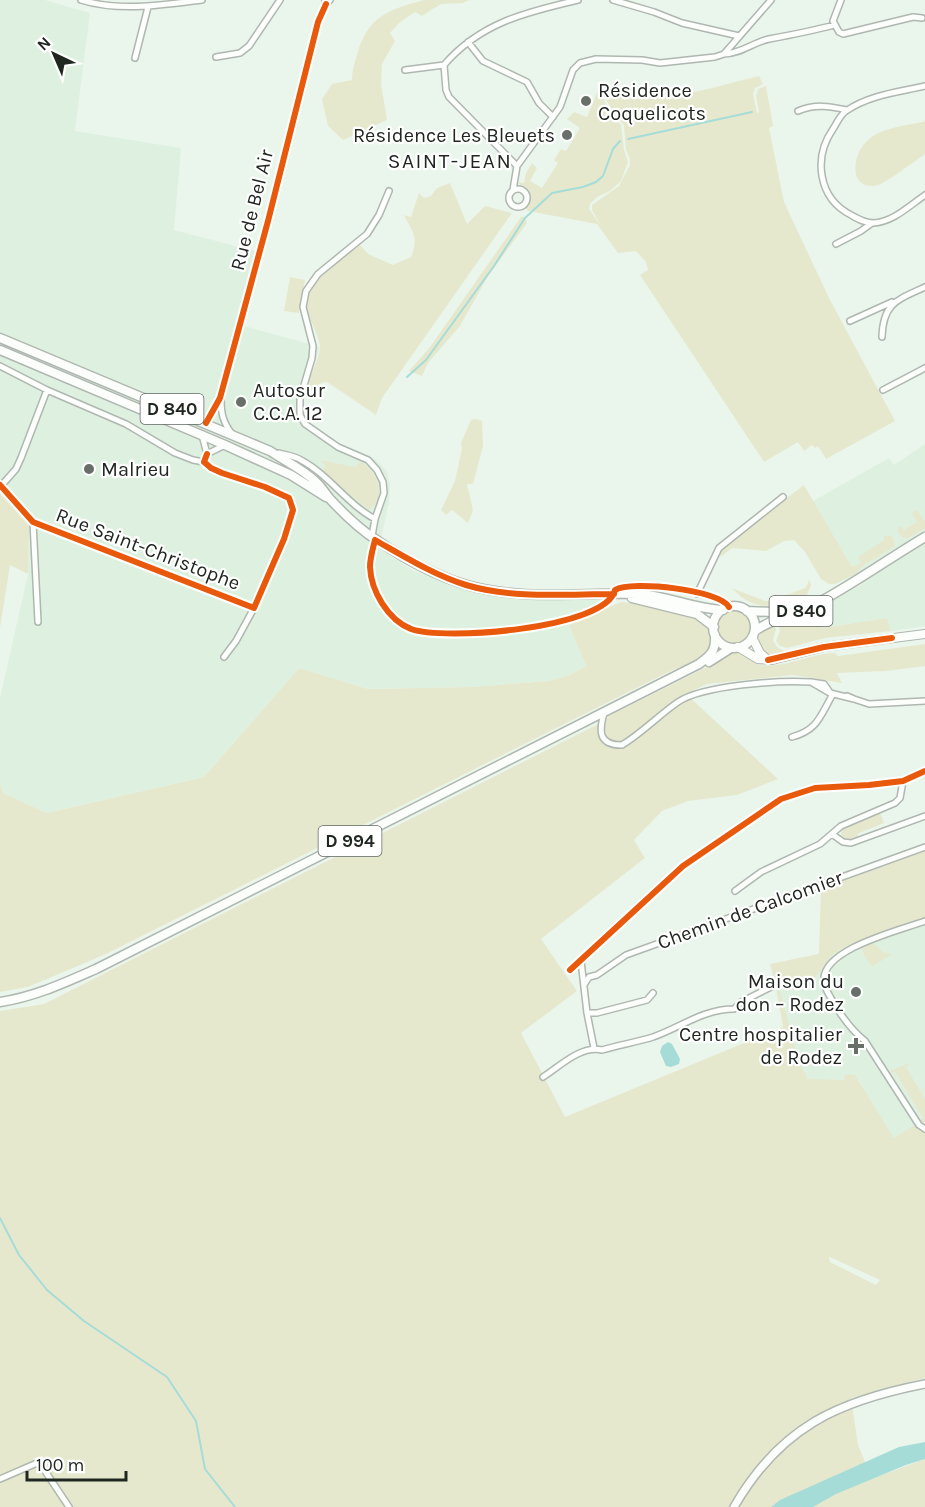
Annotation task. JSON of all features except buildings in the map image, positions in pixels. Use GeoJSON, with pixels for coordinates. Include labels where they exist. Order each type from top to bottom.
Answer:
{"type":"FeatureCollection","features":[{"type":"Feature","properties":{"kind":"main road","name":"D 840"},"geometry":{"type":"LineString","coordinates":[[0,338],[270,451],[303,471],[331,500],[374,538],[421,567],[467,585],[501,592],[666,597],[710,610],[726,609]]}},
{"type":"Feature","properties":{"kind":"main road","name":"D 840"},"geometry":{"type":"LineString","coordinates":[[0,350],[225,445],[291,475],[331,500]]}},
{"type":"Feature","properties":{"kind":"main road","name":"D 840"},"geometry":{"type":"LineString","coordinates":[[925,537],[811,606],[769,622],[753,634],[760,653],[768,660],[825,647],[925,634]]}},
{"type":"Feature","properties":{"kind":"main road","name":"D 840"},"geometry":{"type":"LineString","coordinates":[[747,611],[780,611],[801,605],[845,586]]}},
{"type":"Feature","properties":{"kind":"main road","name":"D 840"},"geometry":{"type":"LineString","coordinates":[[614,594],[697,614],[714,631]]}},
{"type":"Feature","properties":{"kind":"main road"},"geometry":{"type":"LineString","coordinates":[[735,648],[747,643],[753,634],[753,620],[747,611],[736,607],[726,609],[716,617],[714,631],[722,644],[758,659],[768,660]]}},
{"type":"Feature","properties":{"kind":"main road","name":"D 994"},"geometry":{"type":"LineString","coordinates":[[0,1002],[24,998],[96,969],[604,714],[699,664],[713,654],[716,646],[714,631]]}},
{"type":"Feature","properties":{"kind":"main road","name":"D 994"},"geometry":{"type":"LineString","coordinates":[[699,664],[708,663],[735,648]]}},
{"type":"Feature","properties":{"kind":"street"},"geometry":{"type":"LineString","coordinates":[[81,0],[114,6],[148,7],[202,0]]}},
{"type":"Feature","properties":{"kind":"street"},"geometry":{"type":"LineString","coordinates":[[216,57],[240,53],[249,46],[280,0]]}},
{"type":"Feature","properties":{"kind":"street"},"geometry":{"type":"LineString","coordinates":[[405,70],[444,65],[456,51],[490,27],[540,9],[578,0]]}},
{"type":"Feature","properties":{"kind":"street"},"geometry":{"type":"LineString","coordinates":[[613,0],[682,23],[739,36]]}},
{"type":"Feature","properties":{"kind":"street"},"geometry":{"type":"LineString","coordinates":[[724,54],[771,0]]}},
{"type":"Feature","properties":{"kind":"street"},"geometry":{"type":"LineString","coordinates":[[841,0],[833,21],[838,32],[843,34],[913,17],[922,18]]}},
{"type":"Feature","properties":{"kind":"street","name":"Rue de Bel Air"},"geometry":{"type":"LineString","coordinates":[[206,423],[220,398],[268,221],[318,22],[327,1]]}},
{"type":"Feature","properties":{"kind":"street"},"geometry":{"type":"LineString","coordinates":[[135,58],[148,7]]}},
{"type":"Feature","properties":{"kind":"street"},"geometry":{"type":"LineString","coordinates":[[513,190],[518,166],[554,117],[560,107],[573,70],[580,63],[596,59],[642,60],[660,63],[715,57],[732,54],[767,39],[787,37],[834,25]]}},
{"type":"Feature","properties":{"kind":"street"},"geometry":{"type":"LineString","coordinates":[[468,42],[483,61],[527,82],[539,103],[554,117]]}},
{"type":"Feature","properties":{"kind":"street"},"geometry":{"type":"LineString","coordinates":[[444,65],[446,90],[449,97],[518,166]]}},
{"type":"Feature","properties":{"kind":"street"},"geometry":{"type":"LineString","coordinates":[[872,223],[847,213],[835,204],[822,181],[820,168],[822,152],[829,134],[847,110],[866,100],[925,86]]}},
{"type":"Feature","properties":{"kind":"street"},"geometry":{"type":"LineString","coordinates":[[798,111],[810,106],[829,106],[847,110]]}},
{"type":"Feature","properties":{"kind":"street"},"geometry":{"type":"LineString","coordinates":[[389,191],[380,215],[367,234],[318,274],[306,291],[303,307],[313,346],[312,358],[300,399],[300,415],[305,424],[338,447],[368,460],[377,470],[383,482],[384,493],[375,519],[370,567],[375,585],[388,613],[412,629],[428,633],[484,633],[569,620],[594,610],[621,586],[647,585],[672,587],[718,599],[726,603],[726,609]]}},
{"type":"Feature","properties":{"kind":"street"},"geometry":{"type":"LineString","coordinates":[[836,244],[872,223],[887,220],[902,212],[925,195]]}},
{"type":"Feature","properties":{"kind":"street"},"geometry":{"type":"LineString","coordinates":[[850,321],[925,287]]}},
{"type":"Feature","properties":{"kind":"street"},"geometry":{"type":"LineString","coordinates":[[882,337],[882,322],[886,310],[897,300]]}},
{"type":"Feature","properties":{"kind":"street"},"geometry":{"type":"LineString","coordinates":[[0,366],[47,390],[126,424],[175,453],[204,462],[207,454],[202,435]]}},
{"type":"Feature","properties":{"kind":"street"},"geometry":{"type":"LineString","coordinates":[[883,390],[925,368]]}},
{"type":"Feature","properties":{"kind":"street"},"geometry":{"type":"LineString","coordinates":[[0,486],[16,469],[47,390]]}},
{"type":"Feature","properties":{"kind":"street","name":"Rue de Bel Air"},"geometry":{"type":"LineString","coordinates":[[220,398],[221,416],[232,434]]}},
{"type":"Feature","properties":{"kind":"street"},"geometry":{"type":"LineString","coordinates":[[207,454],[225,445]]}},
{"type":"Feature","properties":{"kind":"street"},"geometry":{"type":"LineString","coordinates":[[270,451],[300,459],[375,519]]}},
{"type":"Feature","properties":{"kind":"street","name":"Rue Saint-Christophe"},"geometry":{"type":"LineString","coordinates":[[204,462],[222,473],[265,487],[289,498],[293,510],[284,538],[254,608],[236,641],[224,657]]}},
{"type":"Feature","properties":{"kind":"street","name":"Rue Saint-Christophe"},"geometry":{"type":"LineString","coordinates":[[0,486],[33,522],[254,608]]}},
{"type":"Feature","properties":{"kind":"street"},"geometry":{"type":"LineString","coordinates":[[697,594],[719,548],[783,497]]}},
{"type":"Feature","properties":{"kind":"street"},"geometry":{"type":"LineString","coordinates":[[33,522],[38,622]]}},
{"type":"Feature","properties":{"kind":"street"},"geometry":{"type":"LineString","coordinates":[[604,714],[600,729],[601,736],[609,742],[622,745],[679,701],[708,690],[792,681],[824,684],[831,693],[869,704],[925,700]]}},
{"type":"Feature","properties":{"kind":"street"},"geometry":{"type":"LineString","coordinates":[[792,736],[806,733],[813,728],[831,693]]}},
{"type":"Feature","properties":{"kind":"street"},"geometry":{"type":"LineString","coordinates":[[570,970],[682,866],[781,799],[815,788],[903,781],[925,771]]}},
{"type":"Feature","properties":{"kind":"street"},"geometry":{"type":"LineString","coordinates":[[735,891],[761,872],[820,844],[841,825],[895,803],[900,798],[903,781]]}},
{"type":"Feature","properties":{"kind":"street"},"geometry":{"type":"LineString","coordinates":[[832,834],[843,843],[851,843],[925,816]]}},
{"type":"Feature","properties":{"kind":"street","name":"Chemin de Calcomier"},"geometry":{"type":"LineString","coordinates":[[584,985],[589,977],[597,975],[626,955],[925,847]]}},
{"type":"Feature","properties":{"kind":"street"},"geometry":{"type":"LineString","coordinates":[[925,921],[854,947],[837,956],[826,970],[824,984],[843,1018],[869,1048],[919,1125],[925,1130]]}},
{"type":"Feature","properties":{"kind":"street"},"geometry":{"type":"LineString","coordinates":[[581,961],[594,1048]]}},
{"type":"Feature","properties":{"kind":"street"},"geometry":{"type":"LineString","coordinates":[[543,1077],[583,1051],[594,1048],[602,1050],[654,1036],[692,1018],[720,1009],[734,1009],[741,1002],[779,983]]}},
{"type":"Feature","properties":{"kind":"street"},"geometry":{"type":"LineString","coordinates":[[587,1013],[597,1013],[647,1000],[653,993]]}},
{"type":"Feature","properties":{"kind":"street"},"geometry":{"type":"LineString","coordinates":[[734,1507],[760,1469],[776,1451],[806,1427],[841,1407],[857,1401],[877,1394],[925,1384]]}},
{"type":"Feature","properties":{"kind":"street"},"geometry":{"type":"LineString","coordinates":[[0,1479],[37,1463],[43,1468],[69,1507]]}},
{"type":"Feature","properties":{"kind":"shaded area"},"geometry":{"type":"Polygon","coordinates":[[[0,0],[45,0],[90,13],[75,131],[181,148],[174,230],[255,251],[237,324],[320,347],[303,393],[302,414],[306,421],[321,433],[337,443],[375,459],[387,471],[390,485],[389,502],[379,549],[414,571],[464,589],[506,598],[593,598],[612,605],[569,625],[586,666],[570,675],[548,681],[471,687],[368,689],[299,668],[204,777],[47,813],[3,793],[0,782],[0,698],[28,574],[29,526],[0,494],[0,0]]]}},
{"type":"Feature","properties":{"kind":"shaded area"},"geometry":{"type":"Polygon","coordinates":[[[424,0],[469,0],[463,3],[441,4],[422,16],[415,12],[399,23],[390,33],[395,41],[382,64],[381,84],[387,120],[343,140],[328,126],[322,99],[332,84],[352,80],[359,48],[376,20],[393,10],[424,0]]]}},
{"type":"Feature","properties":{"kind":"shaded area"},"geometry":{"type":"Polygon","coordinates":[[[759,76],[763,84],[755,88],[753,94],[757,113],[759,112],[756,96],[758,89],[766,86],[773,126],[769,128],[784,202],[829,298],[895,421],[826,459],[818,446],[815,448],[812,445],[804,451],[798,442],[764,462],[640,275],[648,270],[646,262],[636,251],[618,253],[597,224],[528,211],[525,207],[530,198],[526,189],[517,182],[524,183],[526,173],[532,163],[537,168],[530,181],[542,188],[558,163],[554,160],[561,149],[566,151],[580,128],[567,119],[574,112],[587,117],[598,90],[621,125],[628,162],[621,181],[590,204],[589,209],[601,226],[592,210],[592,205],[619,186],[630,165],[630,159],[626,150],[624,125],[600,90],[636,89],[636,99],[667,97],[759,76]]]}},
{"type":"Feature","properties":{"kind":"shaded area"},"geometry":{"type":"Polygon","coordinates":[[[925,121],[925,154],[878,185],[868,186],[861,183],[855,170],[856,162],[862,146],[868,140],[880,132],[925,121]]]}},
{"type":"Feature","properties":{"kind":"shaded area"},"geometry":{"type":"Polygon","coordinates":[[[450,183],[467,224],[485,206],[512,213],[382,398],[376,415],[327,382],[303,393],[320,350],[307,306],[308,297],[318,279],[360,245],[368,254],[393,265],[411,257],[415,240],[404,215],[411,217],[419,193],[424,198],[431,196],[437,188],[450,183]]]}},
{"type":"Feature","properties":{"kind":"shaded area"},"geometry":{"type":"Polygon","coordinates":[[[521,217],[525,217],[527,223],[488,276],[460,326],[428,363],[422,376],[409,371],[430,347],[521,217]]]}},
{"type":"Feature","properties":{"kind":"shaded area"},"geometry":{"type":"Polygon","coordinates":[[[290,277],[305,280],[299,313],[284,311],[290,277]]]}},
{"type":"Feature","properties":{"kind":"shaded area"},"geometry":{"type":"Polygon","coordinates":[[[471,420],[482,421],[483,446],[473,484],[467,484],[473,510],[468,523],[452,510],[446,515],[441,510],[455,481],[461,443],[471,420]]]}},
{"type":"Feature","properties":{"kind":"shaded area"},"geometry":{"type":"Polygon","coordinates":[[[925,444],[925,626],[891,631],[887,618],[822,628],[813,612],[862,584],[813,501],[889,458],[894,465],[925,444]]]}},
{"type":"Feature","properties":{"kind":"shaded area"},"geometry":{"type":"Polygon","coordinates":[[[320,460],[355,467],[361,461],[372,471],[378,484],[378,498],[375,504],[369,510],[323,472],[325,465],[320,460]]]}},
{"type":"Feature","properties":{"kind":"shaded area"},"geometry":{"type":"Polygon","coordinates":[[[804,485],[852,567],[861,563],[858,557],[884,540],[886,535],[893,537],[895,546],[861,567],[856,574],[835,584],[829,584],[821,579],[805,552],[794,540],[784,541],[766,551],[732,548],[722,556],[715,555],[719,549],[804,485]]]}},
{"type":"Feature","properties":{"kind":"shaded area"},"geometry":{"type":"Polygon","coordinates":[[[0,494],[29,526],[28,574],[10,565],[0,628],[0,494]]]}},
{"type":"Feature","properties":{"kind":"shaded area"},"geometry":{"type":"Polygon","coordinates":[[[917,510],[925,521],[925,528],[907,539],[899,534],[898,528],[901,526],[904,530],[917,522],[912,513],[917,510]]]}},
{"type":"Feature","properties":{"kind":"shaded area"},"geometry":{"type":"Polygon","coordinates":[[[809,579],[811,585],[807,595],[769,606],[753,604],[731,588],[770,601],[805,588],[809,579]]]}},
{"type":"Feature","properties":{"kind":"shaded area"},"geometry":{"type":"Polygon","coordinates":[[[621,602],[671,610],[697,619],[706,625],[711,633],[710,648],[706,656],[664,674],[106,954],[28,987],[0,992],[0,782],[3,793],[47,813],[204,777],[299,668],[368,689],[471,687],[548,681],[570,675],[586,666],[569,625],[621,602]]]}},
{"type":"Feature","properties":{"kind":"shaded area"},"geometry":{"type":"Polygon","coordinates":[[[735,610],[747,615],[752,627],[747,639],[735,644],[723,639],[718,627],[723,615],[735,610]]]}},
{"type":"Feature","properties":{"kind":"shaded area"},"geometry":{"type":"Polygon","coordinates":[[[813,612],[822,628],[887,618],[891,631],[825,638],[787,648],[780,646],[776,641],[780,630],[778,625],[813,612]]]}},
{"type":"Feature","properties":{"kind":"shaded area"},"geometry":{"type":"Polygon","coordinates":[[[773,624],[776,629],[773,641],[778,648],[787,652],[773,656],[764,653],[757,641],[762,631],[773,624]]]}},
{"type":"Feature","properties":{"kind":"shaded area"},"geometry":{"type":"Polygon","coordinates":[[[925,644],[925,666],[886,671],[837,673],[842,683],[793,675],[707,684],[686,694],[778,779],[737,795],[688,801],[662,811],[634,840],[645,858],[541,939],[577,991],[521,1033],[565,1117],[783,1027],[776,986],[779,986],[800,1066],[807,1079],[844,1080],[845,1074],[855,1075],[894,1138],[915,1125],[925,1134],[925,1378],[851,1398],[858,1445],[872,1479],[925,1459],[925,1507],[0,1507],[0,1011],[44,1004],[606,720],[609,716],[709,666],[729,653],[738,652],[762,665],[790,663],[817,655],[835,653],[838,656],[925,644]],[[829,1257],[830,1262],[876,1285],[880,1280],[829,1257]]]}},
{"type":"Feature","properties":{"kind":"shaded area"},"geometry":{"type":"Polygon","coordinates":[[[880,813],[884,823],[857,834],[859,837],[847,840],[842,837],[843,829],[880,813]]]}},
{"type":"Feature","properties":{"kind":"shaded area"},"geometry":{"type":"Polygon","coordinates":[[[925,849],[925,918],[847,946],[832,955],[816,977],[810,980],[775,980],[770,964],[819,954],[821,886],[925,849]]]}},
{"type":"Feature","properties":{"kind":"shaded area","name":"Centre hospitalier de Rodez"},"geometry":{"type":"Polygon","coordinates":[[[925,896],[925,1168],[816,1171],[770,964],[819,954],[820,934],[925,896]]]}},
{"type":"Feature","properties":{"kind":"shaded area"},"geometry":{"type":"Polygon","coordinates":[[[873,943],[884,953],[892,954],[872,967],[862,948],[873,943]]]}},
{"type":"Feature","properties":{"kind":"shaded area"},"geometry":{"type":"Polygon","coordinates":[[[909,1063],[906,1067],[925,1099],[925,1124],[920,1120],[923,1118],[895,1072],[890,1073],[891,1070],[909,1063]]]}},
{"type":"Feature","properties":{"kind":"water"},"geometry":{"type":"Polygon","coordinates":[[[668,1042],[672,1044],[680,1059],[679,1064],[671,1067],[666,1066],[660,1052],[662,1046],[668,1042]]]}},
{"type":"Feature","properties":{"kind":"water"},"geometry":{"type":"Polygon","coordinates":[[[925,1442],[925,1459],[836,1494],[813,1507],[771,1507],[780,1500],[899,1447],[925,1442]]]}},
{"type":"Feature","properties":{"kind":"waterway"},"geometry":{"type":"LineString","coordinates":[[628,139],[752,112]]}},
{"type":"Feature","properties":{"kind":"waterway"},"geometry":{"type":"LineString","coordinates":[[407,377],[426,360],[494,266],[525,218],[552,193],[596,182],[603,176],[613,149],[620,141]]}},
{"type":"Feature","properties":{"kind":"waterway"},"geometry":{"type":"LineString","coordinates":[[0,1218],[19,1255],[47,1290],[84,1321],[167,1377],[196,1421],[205,1469],[235,1507]]}},
{"type":"Feature","properties":{"kind":"cycle path"},"geometry":{"type":"LineString","coordinates":[[206,423],[220,398],[268,221],[318,22],[326,4]]}},
{"type":"Feature","properties":{"kind":"cycle path"},"geometry":{"type":"LineString","coordinates":[[0,485],[33,522],[254,608],[284,539],[293,510],[289,498],[211,468],[204,462],[207,454]]}},
{"type":"Feature","properties":{"kind":"cycle path"},"geometry":{"type":"LineString","coordinates":[[614,594],[596,594],[558,595],[521,594],[466,585],[442,576],[375,540],[370,560],[371,576],[377,595],[388,612],[411,629],[429,632],[487,632],[555,623],[584,614],[605,603],[615,590],[624,587],[675,588],[710,596],[729,607]]}},
{"type":"Feature","properties":{"kind":"cycle path"},"geometry":{"type":"LineString","coordinates":[[768,660],[824,647],[892,638]]}},
{"type":"Feature","properties":{"kind":"cycle path"},"geometry":{"type":"LineString","coordinates":[[570,970],[683,866],[781,799],[815,788],[903,781],[925,771]]}},
{"type":"Feature","properties":{"kind":"place","name":"Résidence Coquelicots"},"geometry":{"type":"Point","coordinates":[586,101]}},
{"type":"Feature","properties":{"kind":"place","name":"Résidence Les Bleuets"},"geometry":{"type":"Point","coordinates":[567,135]}},
{"type":"Feature","properties":{"kind":"place","name":"Autosur C.C.A. 12"},"geometry":{"type":"Point","coordinates":[241,402]}},
{"type":"Feature","properties":{"kind":"place","name":"Malrieu"},"geometry":{"type":"Point","coordinates":[89,469]}},
{"type":"Feature","properties":{"kind":"place","name":"Maison du don – Rodez"},"geometry":{"type":"Point","coordinates":[856,992]}},
{"type":"Feature","properties":{"kind":"place","name":"Centre hospitalier de Rodez"},"geometry":{"type":"Point","coordinates":[856,1046]}},
{"type":"Feature","properties":{"kind":"district","name":"SAINT-JEAN"},"geometry":{"type":"Point","coordinates":[450,161]}}]}
